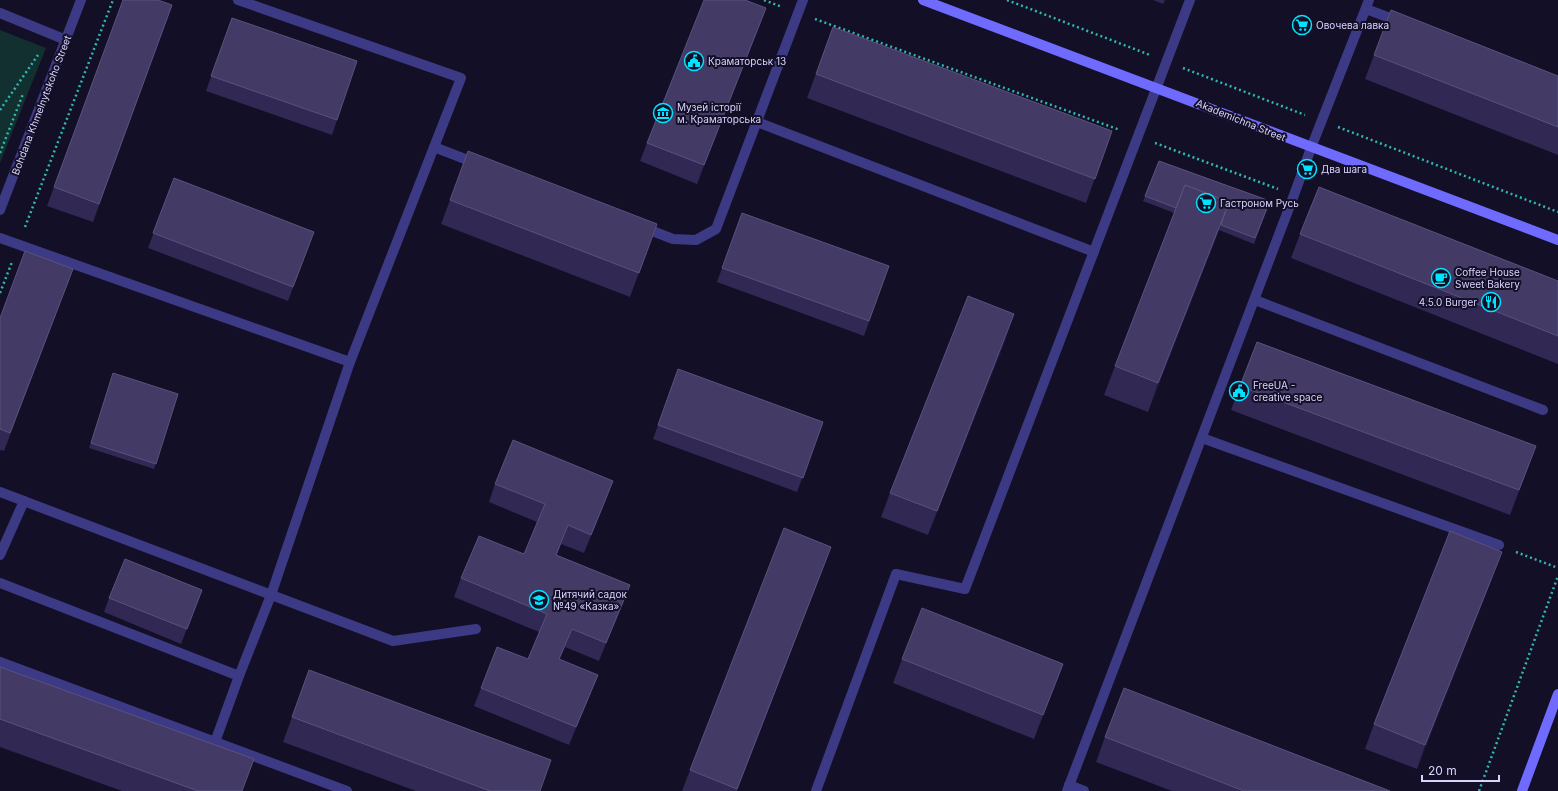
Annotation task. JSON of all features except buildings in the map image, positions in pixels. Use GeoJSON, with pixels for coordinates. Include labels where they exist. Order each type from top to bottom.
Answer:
{"type":"FeatureCollection","features":[{"type":"Feature","properties":{"kind":"street","name":"Bohdana Khmelnytskoho Street"},"geometry":{"type":"LineString","coordinates":[[0,210],[81,0]]}},
{"type":"Feature","properties":{"kind":"street"},"geometry":{"type":"LineString","coordinates":[[215,742],[271,595],[350,362],[461,78],[238,0]]}},
{"type":"Feature","properties":{"kind":"street"},"geometry":{"type":"LineString","coordinates":[[630,222],[673,239],[696,240],[716,230],[803,0]]}},
{"type":"Feature","properties":{"kind":"street","name":"Akademichna Street"},"geometry":{"type":"LineString","coordinates":[[923,0],[1157,87],[1311,148],[1558,240]]}},
{"type":"Feature","properties":{"kind":"street"},"geometry":{"type":"LineString","coordinates":[[816,791],[896,574],[965,588],[1190,0]]}},
{"type":"Feature","properties":{"kind":"street"},"geometry":{"type":"LineString","coordinates":[[1084,791],[1068,788],[1367,4],[1410,26]]}},
{"type":"Feature","properties":{"kind":"street"},"geometry":{"type":"LineString","coordinates":[[0,13],[66,40]]}},
{"type":"Feature","properties":{"kind":"street"},"geometry":{"type":"LineString","coordinates":[[757,122],[1094,252]]}},
{"type":"Feature","properties":{"kind":"street"},"geometry":{"type":"LineString","coordinates":[[434,147],[485,166]]}},
{"type":"Feature","properties":{"kind":"street"},"geometry":{"type":"LineString","coordinates":[[0,238],[18,246],[350,362]]}},
{"type":"Feature","properties":{"kind":"street"},"geometry":{"type":"LineString","coordinates":[[1254,300],[1543,410]]}},
{"type":"Feature","properties":{"kind":"street"},"geometry":{"type":"LineString","coordinates":[[1202,438],[1499,545]]}},
{"type":"Feature","properties":{"kind":"street"},"geometry":{"type":"LineString","coordinates":[[0,492],[393,641],[476,629]]}},
{"type":"Feature","properties":{"kind":"street"},"geometry":{"type":"LineString","coordinates":[[0,555],[24,501]]}},
{"type":"Feature","properties":{"kind":"street"},"geometry":{"type":"LineString","coordinates":[[0,583],[239,676]]}},
{"type":"Feature","properties":{"kind":"street"},"geometry":{"type":"LineString","coordinates":[[0,662],[347,791]]}},
{"type":"Feature","properties":{"kind":"street"},"geometry":{"type":"LineString","coordinates":[[1522,791],[1558,694]]}},
{"type":"Feature","properties":{"kind":"path"},"geometry":{"type":"LineString","coordinates":[[0,293],[113,0]]}},
{"type":"Feature","properties":{"kind":"path"},"geometry":{"type":"LineString","coordinates":[[764,0],[1138,136],[1294,195]]}},
{"type":"Feature","properties":{"kind":"path"},"geometry":{"type":"LineString","coordinates":[[1007,0],[1558,212]]}},
{"type":"Feature","properties":{"kind":"path"},"geometry":{"type":"LineString","coordinates":[[0,110],[38,55]]}},
{"type":"Feature","properties":{"kind":"path"},"geometry":{"type":"LineString","coordinates":[[1499,545],[1558,568]]}},
{"type":"Feature","properties":{"kind":"path"},"geometry":{"type":"LineString","coordinates":[[1479,791],[1558,576]]}},
{"type":"Feature","properties":{"kind":"green space"},"geometry":{"type":"Polygon","coordinates":[[[0,30],[46,48],[0,163],[0,30]]]}},
{"type":"Feature","properties":{"kind":"place","name":"Овочева лавка"},"geometry":{"type":"Point","coordinates":[1302,25]}},
{"type":"Feature","properties":{"kind":"place","name":"Краматорськ 13"},"geometry":{"type":"Point","coordinates":[694,61]}},
{"type":"Feature","properties":{"kind":"place","name":"Музей історії м. Краматорська"},"geometry":{"type":"Point","coordinates":[663,113]}},
{"type":"Feature","properties":{"kind":"place","name":"Два шага"},"geometry":{"type":"Point","coordinates":[1307,169]}},
{"type":"Feature","properties":{"kind":"place","name":"Гастроном Русь"},"geometry":{"type":"Point","coordinates":[1206,203]}},
{"type":"Feature","properties":{"kind":"place","name":"Coffee House Sweet Bakery"},"geometry":{"type":"Point","coordinates":[1441,278]}},
{"type":"Feature","properties":{"kind":"place","name":"4.5.0 Burger"},"geometry":{"type":"Point","coordinates":[1491,302]}},
{"type":"Feature","properties":{"kind":"place","name":"FreeUA - creative space"},"geometry":{"type":"Point","coordinates":[1239,391]}},
{"type":"Feature","properties":{"kind":"place","name":"Дитячий садок №49 «Казка»"},"geometry":{"type":"Point","coordinates":[539,600]}}]}
